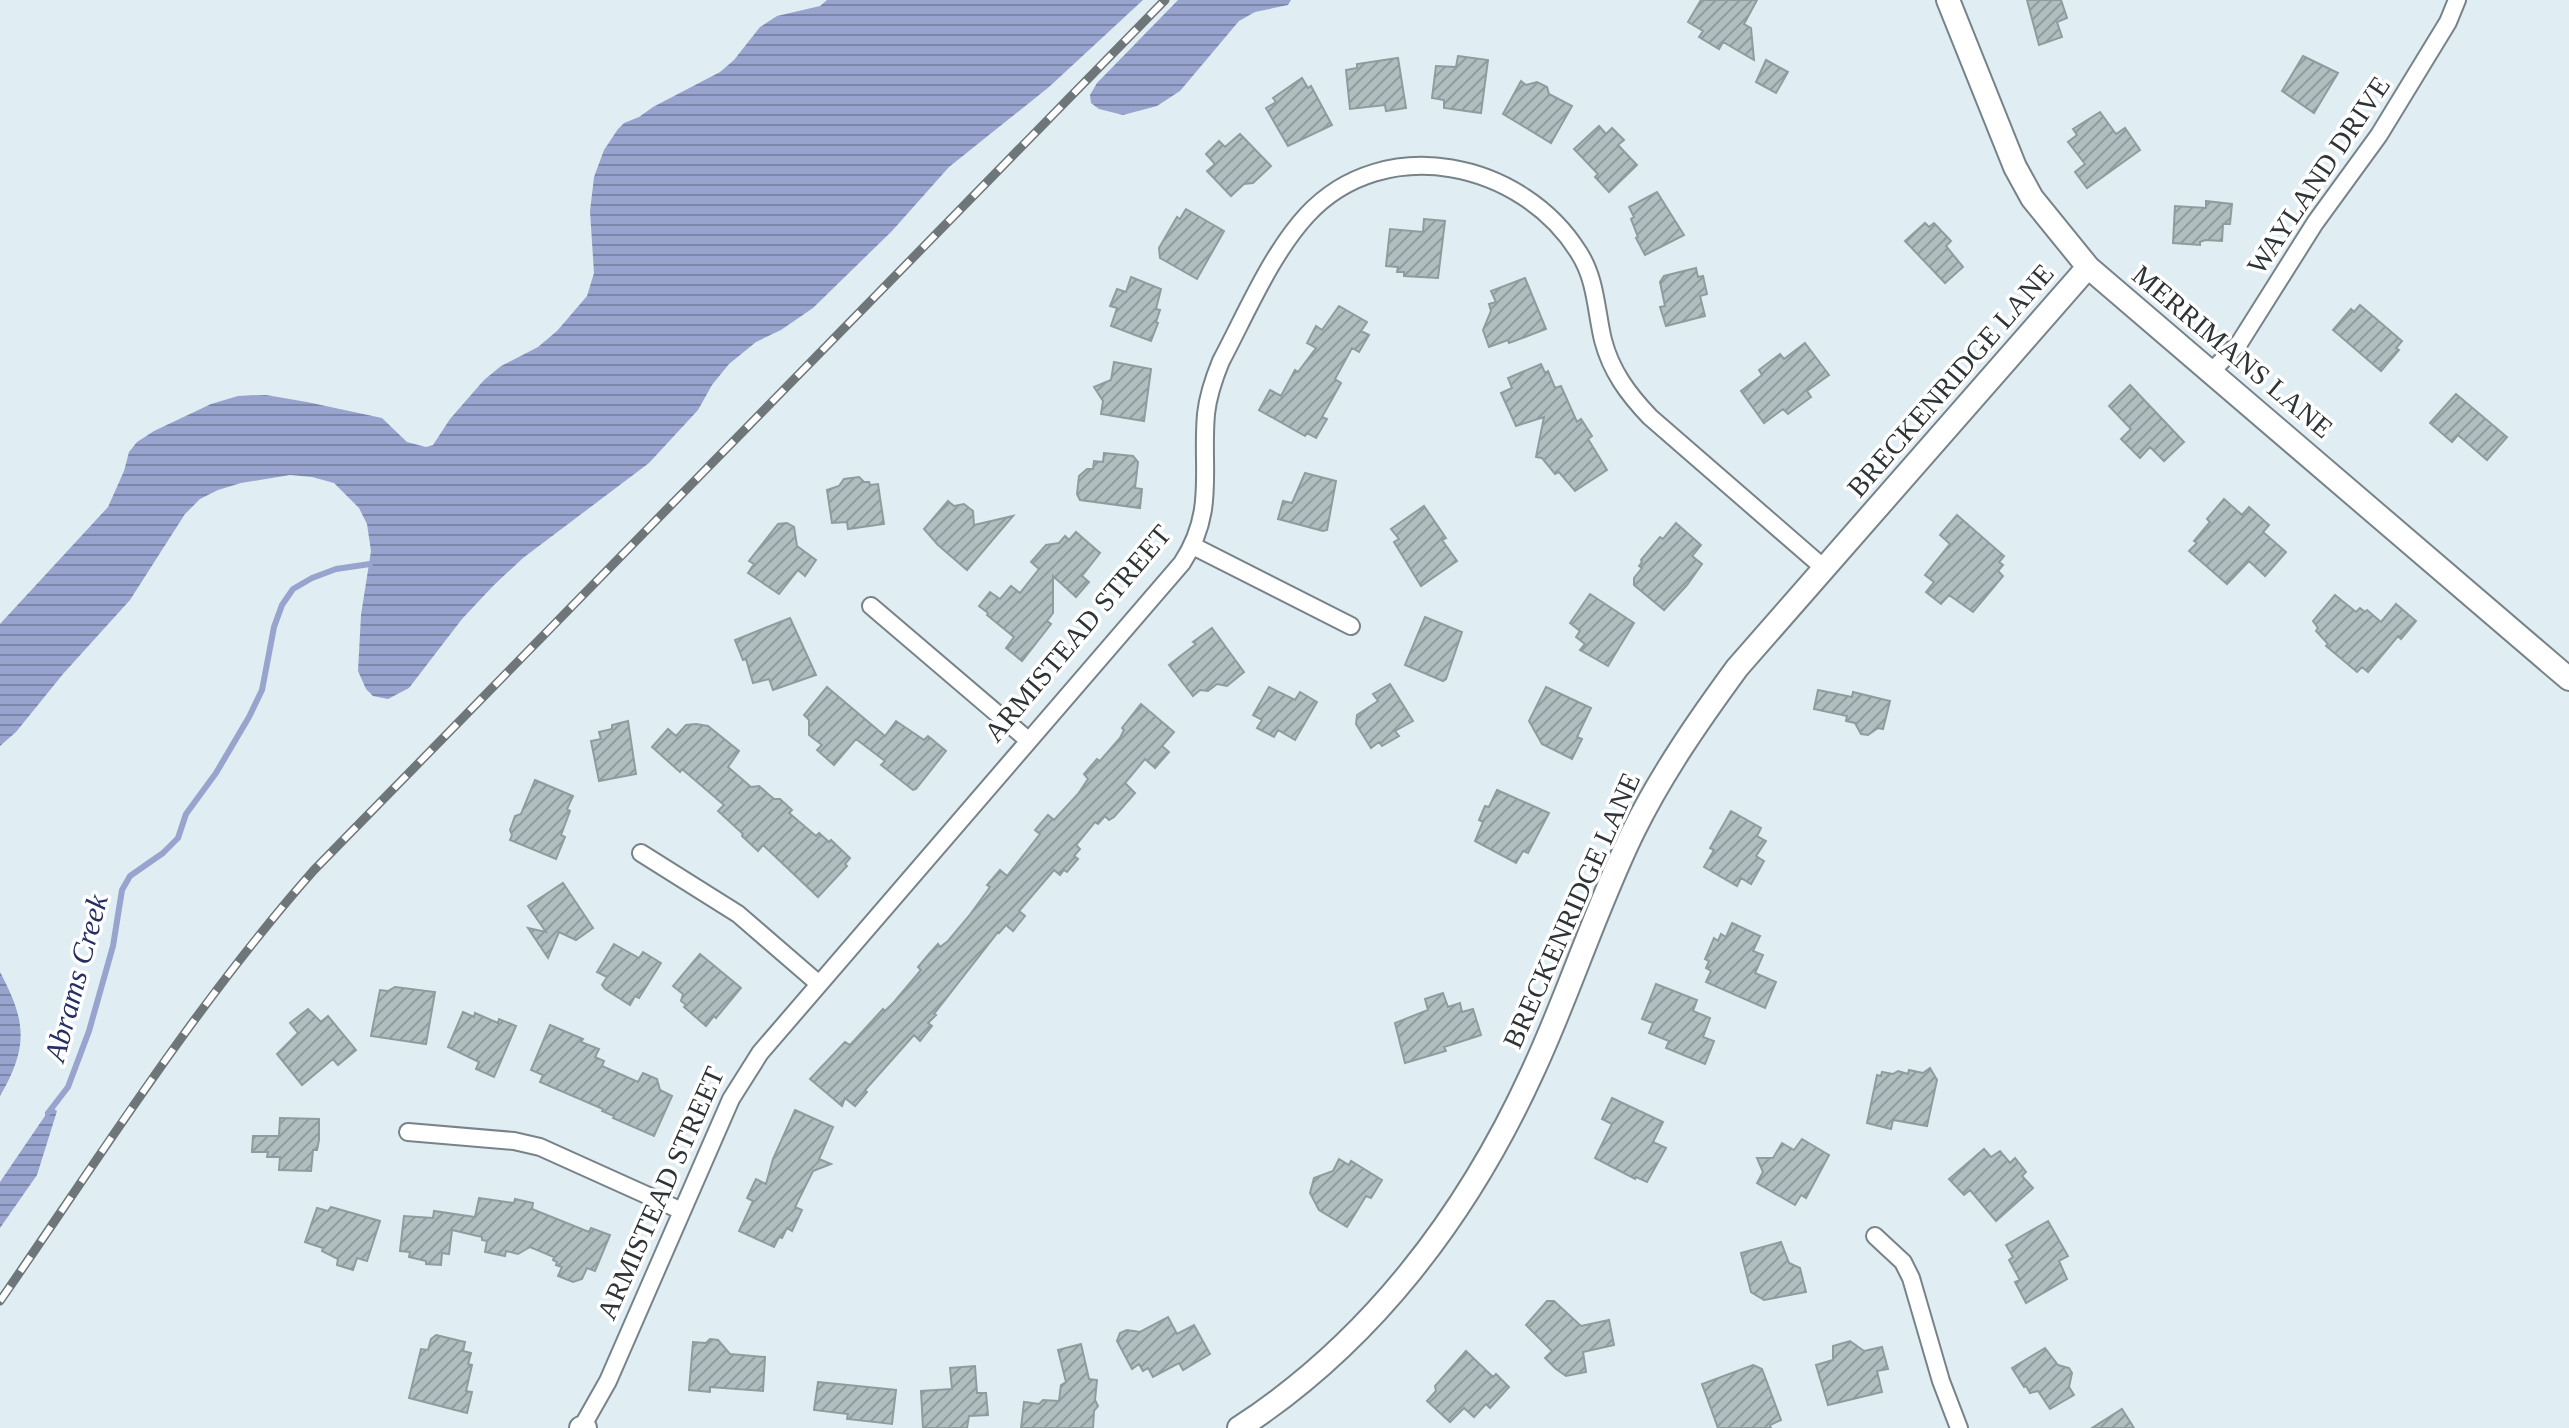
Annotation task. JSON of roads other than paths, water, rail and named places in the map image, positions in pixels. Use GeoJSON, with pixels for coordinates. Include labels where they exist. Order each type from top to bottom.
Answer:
{"type":"FeatureCollection","features":[{"type":"Feature","properties":{"kind":"street","name":"MERRIMANS LANE"},"geometry":{"type":"LineString","coordinates":[[1948,0],[2026,188],[2088,267],[2569,679]]}},
{"type":"Feature","properties":{"kind":"street","name":"WAYLAND DRIVE"},"geometry":{"type":"LineString","coordinates":[[2211,372],[2240,342],[2315,223],[2379,135],[2448,22],[2457,0]]}},
{"type":"Feature","properties":{"kind":"street","name":"ARMISTEAD STREET"},"geometry":{"type":"LineString","coordinates":[[583,1428],[608,1381],[731,1099],[744,1076],[819,984],[1164,584],[1193,546],[1207,492],[1205,418],[1210,389],[1221,361],[1283,246],[1316,206],[1358,180],[1396,168],[1436,166],[1458,169],[1498,182],[1536,203],[1555,220],[1582,257],[1597,299],[1610,362],[1634,400],[1825,569]]}},
{"type":"Feature","properties":{"kind":"street","name":"BRECKENRIDGE LANE"},"geometry":{"type":"LineString","coordinates":[[1239,1428],[1315,1373],[1359,1331],[1398,1289],[1438,1237],[1471,1187],[1533,1072],[1628,845],[1663,777],[1693,728],[1737,668],[2088,267]]}},
{"type":"Feature","properties":{"kind":"street"},"geometry":{"type":"LineString","coordinates":[[1193,546],[1351,626]]}},
{"type":"Feature","properties":{"kind":"street"},"geometry":{"type":"LineString","coordinates":[[871,606],[1028,740]]}},
{"type":"Feature","properties":{"kind":"street"},"geometry":{"type":"LineString","coordinates":[[641,853],[738,914],[819,984]]}},
{"type":"Feature","properties":{"kind":"street"},"geometry":{"type":"LineString","coordinates":[[408,1132],[514,1141],[540,1147],[682,1211]]}},
{"type":"Feature","properties":{"kind":"street"},"geometry":{"type":"LineString","coordinates":[[1875,1236],[1903,1262],[1911,1278],[1941,1381],[1959,1428]]}},
{"type":"Feature","properties":{"kind":"water"},"geometry":{"type":"Polygon","coordinates":[[[827,0],[1143,0],[1049,87],[949,167],[892,231],[813,308],[781,330],[756,342],[729,364],[698,410],[649,463],[523,558],[494,585],[462,619],[409,688],[388,699],[373,696],[366,689],[358,671],[361,615],[371,551],[367,524],[359,508],[334,483],[290,475],[241,483],[200,499],[185,514],[130,600],[16,732],[0,746],[0,624],[108,507],[129,452],[137,442],[211,404],[238,396],[266,395],[382,418],[407,442],[426,447],[433,445],[450,419],[484,380],[501,366],[538,347],[557,331],[587,296],[594,273],[590,211],[594,177],[604,150],[618,129],[720,72],[734,60],[760,27],[777,16],[820,6],[827,0]]]}},
{"type":"Feature","properties":{"kind":"water"},"geometry":{"type":"Polygon","coordinates":[[[1178,0],[1291,0],[1288,5],[1255,12],[1239,21],[1180,91],[1157,106],[1123,115],[1099,109],[1091,103],[1090,95],[1097,83],[1178,0]]]}},
{"type":"Feature","properties":{"kind":"water"},"geometry":{"type":"Polygon","coordinates":[[[0,972],[15,1005],[21,1034],[16,1062],[0,1096],[0,972]]]}},
{"type":"Feature","properties":{"kind":"water"},"geometry":{"type":"Polygon","coordinates":[[[51,1107],[57,1111],[37,1175],[0,1228],[0,1182],[51,1107]]]}},
{"type":"Feature","properties":{"kind":"waterway","name":"Abrams Creek"},"geometry":{"type":"LineString","coordinates":[[48,1113],[68,1087],[89,1031],[113,946],[122,890],[130,876],[163,853],[178,838],[186,814],[216,773],[249,717],[262,690],[274,627],[282,605],[293,589],[312,578],[336,569],[370,564]]}},
{"type":"Feature","properties":{"kind":"railway"},"geometry":{"type":"LineString","coordinates":[[0,1301],[189,1027],[314,870],[1165,0]]}}]}
